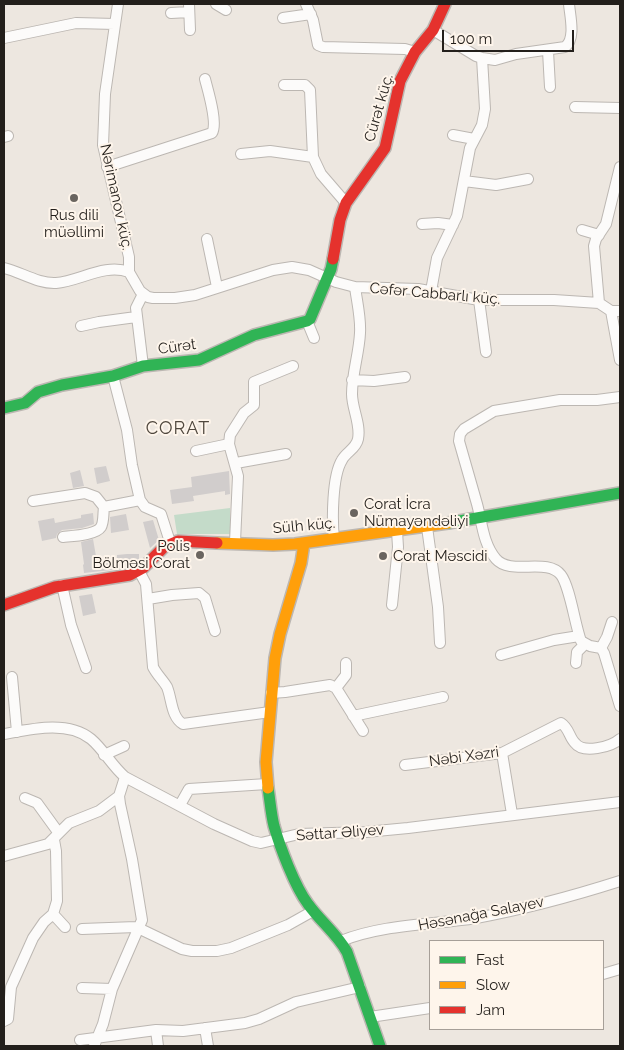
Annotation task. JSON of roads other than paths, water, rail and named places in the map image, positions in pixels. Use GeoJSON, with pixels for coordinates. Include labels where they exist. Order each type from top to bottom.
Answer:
{"type":"FeatureCollection","features":[{"type":"Feature","properties":{"kind":"street","name":"Nərimanov küç."},"geometry":{"type":"LineString","coordinates":[[118,4],[104,113],[103,145],[129,257],[129,272]]}},
{"type":"Feature","properties":{"kind":"street"},"geometry":{"type":"LineString","coordinates":[[216,4],[226,10]]}},
{"type":"Feature","properties":{"kind":"street"},"geometry":{"type":"LineString","coordinates":[[306,4],[311,14],[318,45],[323,47],[405,49],[415,52]]}},
{"type":"Feature","properties":{"kind":"street","name":"Cürət küç."},"geometry":{"type":"LineString","coordinates":[[328,278],[336,251],[340,220],[346,204],[385,148],[397,89],[415,52],[433,30],[445,4]]}},
{"type":"Feature","properties":{"kind":"street"},"geometry":{"type":"LineString","coordinates":[[433,30],[476,56],[495,60],[516,54],[565,47],[571,41],[570,4]]}},
{"type":"Feature","properties":{"kind":"street"},"geometry":{"type":"LineString","coordinates":[[171,13],[189,8],[190,30]]}},
{"type":"Feature","properties":{"kind":"street"},"geometry":{"type":"LineString","coordinates":[[282,18],[311,14]]}},
{"type":"Feature","properties":{"kind":"street"},"geometry":{"type":"LineString","coordinates":[[4,38],[76,23],[115,24]]}},
{"type":"Feature","properties":{"kind":"street"},"geometry":{"type":"LineString","coordinates":[[548,50],[550,87]]}},
{"type":"Feature","properties":{"kind":"street"},"geometry":{"type":"LineString","coordinates":[[431,291],[437,258],[453,225],[459,207],[470,148],[482,124],[485,109],[482,58]]}},
{"type":"Feature","properties":{"kind":"street"},"geometry":{"type":"LineString","coordinates":[[107,167],[212,133],[214,121],[206,79]]}},
{"type":"Feature","properties":{"kind":"street"},"geometry":{"type":"LineString","coordinates":[[284,85],[305,85],[310,90],[313,157],[321,174],[346,204]]}},
{"type":"Feature","properties":{"kind":"street"},"geometry":{"type":"LineString","coordinates":[[575,107],[620,108]]}},
{"type":"Feature","properties":{"kind":"street"},"geometry":{"type":"LineString","coordinates":[[453,135],[474,139]]}},
{"type":"Feature","properties":{"kind":"street"},"geometry":{"type":"LineString","coordinates":[[242,154],[270,151],[313,157]]}},
{"type":"Feature","properties":{"kind":"street"},"geometry":{"type":"LineString","coordinates":[[620,167],[606,224],[594,246],[599,302],[616,311],[620,360]]}},
{"type":"Feature","properties":{"kind":"street"},"geometry":{"type":"LineString","coordinates":[[464,181],[496,184],[528,179]]}},
{"type":"Feature","properties":{"kind":"street"},"geometry":{"type":"LineString","coordinates":[[422,224],[438,223],[453,225]]}},
{"type":"Feature","properties":{"kind":"street"},"geometry":{"type":"LineString","coordinates":[[582,230],[599,235]]}},
{"type":"Feature","properties":{"kind":"street"},"geometry":{"type":"LineString","coordinates":[[207,239],[217,288]]}},
{"type":"Feature","properties":{"kind":"street","name":"Cəfər Cabbarlı küç."},"geometry":{"type":"LineString","coordinates":[[143,294],[153,298],[175,298],[194,295],[273,270],[292,267],[308,270],[355,287],[408,288],[479,300],[599,302]]}},
{"type":"Feature","properties":{"kind":"street"},"geometry":{"type":"LineString","coordinates":[[4,268],[49,283],[65,282],[105,271],[118,270],[129,272],[143,294],[137,304],[136,318],[143,366]]}},
{"type":"Feature","properties":{"kind":"street"},"geometry":{"type":"LineString","coordinates":[[314,338],[307,321],[313,314],[328,278]]}},
{"type":"Feature","properties":{"kind":"street"},"geometry":{"type":"LineString","coordinates":[[334,539],[333,504],[339,466],[356,445],[359,432],[352,397],[352,380],[360,331],[355,287]]}},
{"type":"Feature","properties":{"kind":"street"},"geometry":{"type":"LineString","coordinates":[[479,300],[486,352]]}},
{"type":"Feature","properties":{"kind":"street"},"geometry":{"type":"LineString","coordinates":[[81,326],[136,318]]}},
{"type":"Feature","properties":{"kind":"street","name":"Cürət"},"geometry":{"type":"LineString","coordinates":[[4,408],[25,403],[38,392],[44,390],[113,376],[143,366],[199,360],[254,335],[307,321]]}},
{"type":"Feature","properties":{"kind":"street"},"geometry":{"type":"LineString","coordinates":[[235,542],[238,487],[236,463],[229,444],[230,435],[244,413],[254,405],[254,382],[293,366]]}},
{"type":"Feature","properties":{"kind":"street"},"geometry":{"type":"LineString","coordinates":[[4,605],[62,585],[117,578],[139,571],[161,548],[170,542],[161,514],[145,507],[140,500],[127,430],[113,376]]}},
{"type":"Feature","properties":{"kind":"street"},"geometry":{"type":"LineString","coordinates":[[352,380],[362,382],[405,377]]}},
{"type":"Feature","properties":{"kind":"street"},"geometry":{"type":"LineString","coordinates":[[576,663],[577,652],[582,640],[561,575],[548,568],[509,566],[500,563],[495,558],[489,548],[480,518],[459,441],[460,434],[464,428],[494,411],[560,400],[596,400],[620,397]]}},
{"type":"Feature","properties":{"kind":"street"},"geometry":{"type":"LineString","coordinates":[[196,451],[229,444]]}},
{"type":"Feature","properties":{"kind":"street"},"geometry":{"type":"LineString","coordinates":[[236,463],[286,454]]}},
{"type":"Feature","properties":{"kind":"street"},"geometry":{"type":"LineString","coordinates":[[34,501],[85,493],[96,497],[104,507],[103,520],[100,528],[95,532],[63,537]]}},
{"type":"Feature","properties":{"kind":"street","name":"Sülh küç."},"geometry":{"type":"LineString","coordinates":[[170,542],[186,540],[274,545],[304,543],[396,532],[620,493]]}},
{"type":"Feature","properties":{"kind":"street"},"geometry":{"type":"LineString","coordinates":[[104,507],[140,500]]}},
{"type":"Feature","properties":{"kind":"street"},"geometry":{"type":"LineString","coordinates":[[427,527],[438,607],[440,643]]}},
{"type":"Feature","properties":{"kind":"street"},"geometry":{"type":"LineString","coordinates":[[392,605],[398,546],[396,532]]}},
{"type":"Feature","properties":{"kind":"street"},"geometry":{"type":"LineString","coordinates":[[304,543],[301,563],[277,644],[271,693],[266,784],[271,816],[278,840],[296,884],[313,911],[341,942],[347,952],[380,1046]]}},
{"type":"Feature","properties":{"kind":"street"},"geometry":{"type":"LineString","coordinates":[[139,571],[146,584],[153,667],[167,688],[179,722],[183,724],[270,712]]}},
{"type":"Feature","properties":{"kind":"street"},"geometry":{"type":"LineString","coordinates":[[62,585],[71,625],[86,668]]}},
{"type":"Feature","properties":{"kind":"street"},"geometry":{"type":"LineString","coordinates":[[148,599],[172,595],[203,594],[215,631]]}},
{"type":"Feature","properties":{"kind":"street"},"geometry":{"type":"LineString","coordinates":[[601,648],[612,622]]}},
{"type":"Feature","properties":{"kind":"street"},"geometry":{"type":"LineString","coordinates":[[501,655],[554,640],[582,640],[601,648],[620,706]]}},
{"type":"Feature","properties":{"kind":"street"},"geometry":{"type":"LineString","coordinates":[[336,688],[346,675],[346,663]]}},
{"type":"Feature","properties":{"kind":"street"},"geometry":{"type":"LineString","coordinates":[[12,677],[17,732]]}},
{"type":"Feature","properties":{"kind":"street"},"geometry":{"type":"LineString","coordinates":[[271,693],[330,685],[336,688],[363,731]]}},
{"type":"Feature","properties":{"kind":"street"},"geometry":{"type":"LineString","coordinates":[[353,716],[443,696]]}},
{"type":"Feature","properties":{"kind":"street","name":"Nəbi Xəzri"},"geometry":{"type":"LineString","coordinates":[[405,765],[502,753],[561,723],[565,725],[576,746],[582,748],[606,747],[620,740]]}},
{"type":"Feature","properties":{"kind":"street","name":"Səttar Əliyev"},"geometry":{"type":"LineString","coordinates":[[4,734],[50,728],[70,730],[83,734],[91,739],[113,766],[125,777],[180,804],[214,824],[252,841],[261,843],[298,834],[366,832],[408,828],[620,802]]}},
{"type":"Feature","properties":{"kind":"street"},"geometry":{"type":"LineString","coordinates":[[104,755],[124,746]]}},
{"type":"Feature","properties":{"kind":"street"},"geometry":{"type":"LineString","coordinates":[[502,753],[512,814]]}},
{"type":"Feature","properties":{"kind":"street"},"geometry":{"type":"LineString","coordinates":[[96,1042],[112,989],[125,957],[140,929],[142,920],[119,796],[125,777]]}},
{"type":"Feature","properties":{"kind":"street"},"geometry":{"type":"LineString","coordinates":[[180,804],[189,789],[266,784]]}},
{"type":"Feature","properties":{"kind":"street"},"geometry":{"type":"LineString","coordinates":[[4,856],[39,847],[56,836],[69,823],[99,811],[119,796]]}},
{"type":"Feature","properties":{"kind":"street"},"geometry":{"type":"LineString","coordinates":[[4,1021],[8,1019],[11,987],[33,938],[44,922],[53,914],[57,901],[56,836],[37,803],[34,800],[25,798]]}},
{"type":"Feature","properties":{"kind":"street","name":"Həsənağa Salayev"},"geometry":{"type":"LineString","coordinates":[[341,942],[364,933],[477,918],[575,895],[620,881]]}},
{"type":"Feature","properties":{"kind":"street"},"geometry":{"type":"LineString","coordinates":[[82,930],[128,927],[140,929],[182,949],[217,951],[230,948],[288,924],[313,911]]}},
{"type":"Feature","properties":{"kind":"street"},"geometry":{"type":"LineString","coordinates":[[53,914],[66,927]]}},
{"type":"Feature","properties":{"kind":"street"},"geometry":{"type":"LineString","coordinates":[[604,974],[620,968]]}},
{"type":"Feature","properties":{"kind":"street"},"geometry":{"type":"LineString","coordinates":[[80,1040],[96,1042],[156,1030],[183,1031],[251,1021],[289,1004],[360,987]]}},
{"type":"Feature","properties":{"kind":"street"},"geometry":{"type":"LineString","coordinates":[[82,988],[112,989]]}},
{"type":"Feature","properties":{"kind":"street"},"geometry":{"type":"LineString","coordinates":[[370,1017],[429,1008]]}},
{"type":"Feature","properties":{"kind":"street"},"geometry":{"type":"LineString","coordinates":[[205,1028],[208,1046]]}},
{"type":"Feature","properties":{"kind":"street"},"geometry":{"type":"LineString","coordinates":[[156,1030],[158,1046]]}},
{"type":"Feature","properties":{"kind":"place","name":"Rus dili müəllimi"},"geometry":{"type":"Point","coordinates":[74,198]}},
{"type":"Feature","properties":{"kind":"place","name":"Corat İcra Nümayəndəliyi"},"geometry":{"type":"Point","coordinates":[354,513]}},
{"type":"Feature","properties":{"kind":"place","name":"Polis Bölmәsi Corat"},"geometry":{"type":"Point","coordinates":[200,555]}},
{"type":"Feature","properties":{"kind":"place","name":"Corat Məscidi"},"geometry":{"type":"Point","coordinates":[383,556]}},
{"type":"Feature","properties":{"kind":"district","name":"CORAT"},"geometry":{"type":"Point","coordinates":[178,429]}}]}
